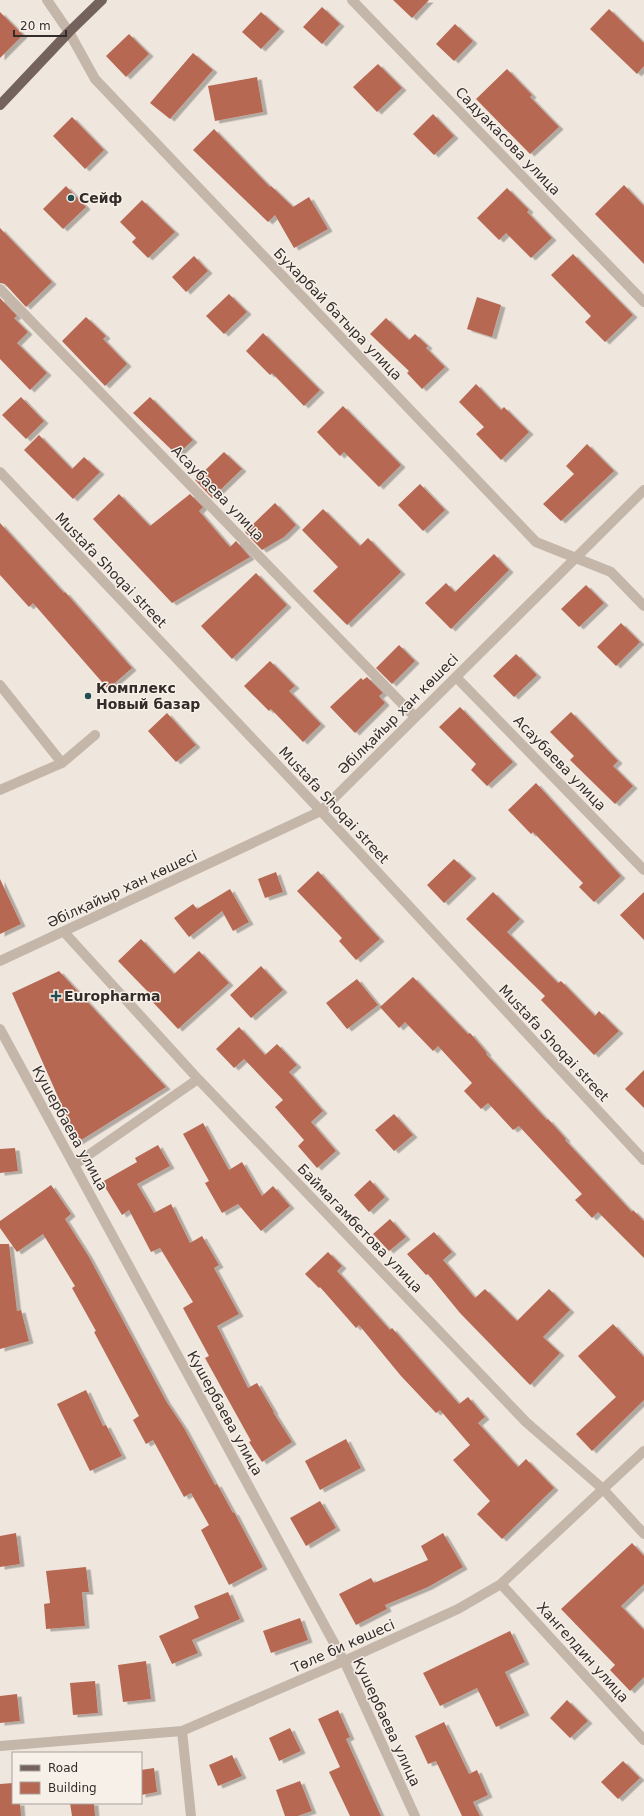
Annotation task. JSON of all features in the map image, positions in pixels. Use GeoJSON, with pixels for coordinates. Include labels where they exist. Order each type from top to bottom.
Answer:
{"type":"FeatureCollection","features":[{"type":"Feature","properties":{"kind":"main road"},"geometry":{"type":"LineString","coordinates":[[0,105],[69,32],[102,0]]}},
{"type":"Feature","properties":{"kind":"street","name":"Бухарбай батыра улица"},"geometry":{"type":"LineString","coordinates":[[48,0],[69,32],[95,79],[530,537],[536,542],[574,559],[611,572],[644,606]]}},
{"type":"Feature","properties":{"kind":"street","name":"Садуакасова улица"},"geometry":{"type":"LineString","coordinates":[[352,0],[644,302]]}},
{"type":"Feature","properties":{"kind":"street","name":"Асаубаева улица"},"geometry":{"type":"LineString","coordinates":[[0,289],[415,716]]}},
{"type":"Feature","properties":{"kind":"street","name":"Mustafa Shoqai street"},"geometry":{"type":"LineString","coordinates":[[0,472],[321,810],[644,1160]]}},
{"type":"Feature","properties":{"kind":"street","name":"Әбілқайыр хан көшесі"},"geometry":{"type":"LineString","coordinates":[[0,961],[321,810],[644,490]]}},
{"type":"Feature","properties":{"kind":"street","name":"Асаубаева улица"},"geometry":{"type":"LineString","coordinates":[[456,676],[644,870]]}},
{"type":"Feature","properties":{"kind":"street"},"geometry":{"type":"LineString","coordinates":[[0,685],[62,763]]}},
{"type":"Feature","properties":{"kind":"street"},"geometry":{"type":"LineString","coordinates":[[0,790],[62,763],[95,735]]}},
{"type":"Feature","properties":{"kind":"street","name":"Баймагамбетова улица"},"geometry":{"type":"LineString","coordinates":[[64,932],[198,1078],[526,1422],[603,1489],[644,1534]]}},
{"type":"Feature","properties":{"kind":"street","name":"Кушербаева улица"},"geometry":{"type":"LineString","coordinates":[[0,1029],[344,1662],[415,1816]]}},
{"type":"Feature","properties":{"kind":"street"},"geometry":{"type":"LineString","coordinates":[[74,1165],[198,1078]]}},
{"type":"Feature","properties":{"kind":"street","name":"Төле би көшесі"},"geometry":{"type":"LineString","coordinates":[[0,1746],[182,1731],[344,1662],[458,1609],[501,1584],[644,1451]]}},
{"type":"Feature","properties":{"kind":"street","name":"Хангелдин улица"},"geometry":{"type":"LineString","coordinates":[[501,1584],[644,1740]]}},
{"type":"Feature","properties":{"kind":"street"},"geometry":{"type":"LineString","coordinates":[[182,1731],[191,1816]]}},
{"type":"Feature","properties":{"kind":"building"},"geometry":{"type":"Polygon","coordinates":[[[393,0],[429,0],[412,18],[393,0]]]}},
{"type":"Feature","properties":{"kind":"building"},"geometry":{"type":"Polygon","coordinates":[[[322,7],[340,24],[322,44],[303,27],[322,7]]]}},
{"type":"Feature","properties":{"kind":"building"},"geometry":{"type":"Polygon","coordinates":[[[609,9],[644,43],[644,66],[637,74],[590,29],[609,9]]]}},
{"type":"Feature","properties":{"kind":"building"},"geometry":{"type":"Polygon","coordinates":[[[0,12],[23,35],[0,58],[0,12]]]}},
{"type":"Feature","properties":{"kind":"building"},"geometry":{"type":"Polygon","coordinates":[[[261,12],[280,29],[261,49],[242,32],[261,12]]]}},
{"type":"Feature","properties":{"kind":"building"},"geometry":{"type":"Polygon","coordinates":[[[455,24],[473,41],[454,61],[436,44],[455,24]]]}},
{"type":"Feature","properties":{"kind":"building"},"geometry":{"type":"Polygon","coordinates":[[[129,34],[149,54],[126,77],[106,56],[129,34]]]}},
{"type":"Feature","properties":{"kind":"building"},"geometry":{"type":"Polygon","coordinates":[[[193,53],[213,70],[170,119],[150,103],[193,53]]]}},
{"type":"Feature","properties":{"kind":"building"},"geometry":{"type":"Polygon","coordinates":[[[378,64],[402,88],[377,112],[353,87],[378,64]]]}},
{"type":"Feature","properties":{"kind":"building"},"geometry":{"type":"Polygon","coordinates":[[[507,69],[532,95],[530,97],[559,127],[530,154],[476,99],[507,69]]]}},
{"type":"Feature","properties":{"kind":"building"},"geometry":{"type":"Polygon","coordinates":[[[257,77],[263,112],[215,121],[208,86],[257,77]]]}},
{"type":"Feature","properties":{"kind":"building"},"geometry":{"type":"Polygon","coordinates":[[[433,114],[454,136],[434,155],[413,134],[433,114]]]}},
{"type":"Feature","properties":{"kind":"building"},"geometry":{"type":"Polygon","coordinates":[[[72,117],[104,150],[85,169],[53,136],[72,117]]]}},
{"type":"Feature","properties":{"kind":"building"},"geometry":{"type":"Polygon","coordinates":[[[214,129],[270,187],[271,186],[293,207],[309,197],[328,229],[294,248],[275,215],[268,222],[193,150],[214,129]]]}},
{"type":"Feature","properties":{"kind":"building"},"geometry":{"type":"Polygon","coordinates":[[[624,185],[644,206],[644,264],[595,214],[624,185]]]}},
{"type":"Feature","properties":{"kind":"building"},"geometry":{"type":"Polygon","coordinates":[[[66,186],[86,207],[63,229],[43,209],[66,186]]]}},
{"type":"Feature","properties":{"kind":"building"},"geometry":{"type":"Polygon","coordinates":[[[507,188],[529,210],[527,212],[552,238],[531,258],[506,233],[499,240],[477,218],[507,188]]]}},
{"type":"Feature","properties":{"kind":"building"},"geometry":{"type":"Polygon","coordinates":[[[142,200],[175,232],[148,258],[132,242],[136,238],[120,222],[142,200]]]}},
{"type":"Feature","properties":{"kind":"building"},"geometry":{"type":"Polygon","coordinates":[[[0,228],[52,282],[26,307],[5,284],[0,283],[0,228]]]}},
{"type":"Feature","properties":{"kind":"building"},"geometry":{"type":"Polygon","coordinates":[[[573,254],[633,315],[605,342],[585,322],[591,316],[551,275],[573,254]]]}},
{"type":"Feature","properties":{"kind":"building"},"geometry":{"type":"Polygon","coordinates":[[[194,256],[208,271],[186,292],[172,277],[194,256]]]}},
{"type":"Feature","properties":{"kind":"building"},"geometry":{"type":"Polygon","coordinates":[[[229,294],[247,312],[224,334],[206,316],[229,294]]]}},
{"type":"Feature","properties":{"kind":"building"},"geometry":{"type":"Polygon","coordinates":[[[477,297],[501,305],[492,337],[467,329],[477,297]]]}},
{"type":"Feature","properties":{"kind":"building"},"geometry":{"type":"Polygon","coordinates":[[[0,298],[17,316],[14,318],[28,332],[17,343],[47,373],[30,390],[0,359],[0,298]]]}},
{"type":"Feature","properties":{"kind":"building"},"geometry":{"type":"Polygon","coordinates":[[[86,317],[106,336],[103,339],[127,364],[105,386],[62,341],[86,317]]]}},
{"type":"Feature","properties":{"kind":"building"},"geometry":{"type":"Polygon","coordinates":[[[386,318],[409,340],[415,334],[428,346],[426,348],[445,367],[422,389],[407,373],[409,371],[370,334],[386,318]]]}},
{"type":"Feature","properties":{"kind":"building"},"geometry":{"type":"Polygon","coordinates":[[[263,333],[320,390],[304,406],[272,373],[270,375],[246,351],[263,333]]]}},
{"type":"Feature","properties":{"kind":"building"},"geometry":{"type":"Polygon","coordinates":[[[476,384],[501,410],[504,407],[529,432],[501,460],[476,434],[484,427],[459,402],[476,384]]]}},
{"type":"Feature","properties":{"kind":"building"},"geometry":{"type":"Polygon","coordinates":[[[21,397],[44,421],[26,439],[2,415],[21,397]]]}},
{"type":"Feature","properties":{"kind":"building"},"geometry":{"type":"Polygon","coordinates":[[[150,397],[193,440],[177,455],[133,413],[150,397]]]}},
{"type":"Feature","properties":{"kind":"building"},"geometry":{"type":"Polygon","coordinates":[[[343,406],[401,465],[379,487],[344,452],[340,456],[317,432],[343,406]]]}},
{"type":"Feature","properties":{"kind":"building"},"geometry":{"type":"Polygon","coordinates":[[[39,435],[72,469],[84,457],[100,472],[73,499],[24,450],[39,435]]]}},
{"type":"Feature","properties":{"kind":"building"},"geometry":{"type":"Polygon","coordinates":[[[587,444],[614,471],[561,521],[543,504],[574,474],[566,466],[587,444]]]}},
{"type":"Feature","properties":{"kind":"building"},"geometry":{"type":"Polygon","coordinates":[[[224,452],[242,469],[212,498],[195,480],[224,452]]]}},
{"type":"Feature","properties":{"kind":"building"},"geometry":{"type":"Polygon","coordinates":[[[420,484],[445,510],[423,531],[398,505],[420,484]]]}},
{"type":"Feature","properties":{"kind":"building"},"geometry":{"type":"Polygon","coordinates":[[[119,494],[150,526],[190,494],[203,507],[199,511],[230,547],[236,541],[250,557],[172,603],[93,519],[119,494]]]}},
{"type":"Feature","properties":{"kind":"building"},"geometry":{"type":"Polygon","coordinates":[[[275,503],[296,525],[284,537],[262,550],[245,532],[275,503]]]}},
{"type":"Feature","properties":{"kind":"building"},"geometry":{"type":"Polygon","coordinates":[[[323,509],[360,546],[368,538],[401,572],[347,625],[313,591],[338,567],[302,530],[323,509]]]}},
{"type":"Feature","properties":{"kind":"building"},"geometry":{"type":"Polygon","coordinates":[[[0,523],[64,593],[65,592],[132,668],[108,689],[33,603],[29,607],[0,575],[0,523]]]}},
{"type":"Feature","properties":{"kind":"building"},"geometry":{"type":"Polygon","coordinates":[[[494,554],[509,570],[451,629],[425,603],[446,583],[455,592],[494,554]]]}},
{"type":"Feature","properties":{"kind":"building"},"geometry":{"type":"Polygon","coordinates":[[[256,573],[287,605],[232,659],[201,626],[256,573]]]}},
{"type":"Feature","properties":{"kind":"building"},"geometry":{"type":"Polygon","coordinates":[[[586,585],[604,603],[579,627],[561,609],[586,585]]]}},
{"type":"Feature","properties":{"kind":"building"},"geometry":{"type":"Polygon","coordinates":[[[621,623],[640,642],[616,666],[597,647],[621,623]]]}},
{"type":"Feature","properties":{"kind":"building"},"geometry":{"type":"Polygon","coordinates":[[[399,645],[415,661],[392,684],[376,668],[399,645]]]}},
{"type":"Feature","properties":{"kind":"building"},"geometry":{"type":"Polygon","coordinates":[[[516,654],[537,675],[514,697],[493,676],[516,654]]]}},
{"type":"Feature","properties":{"kind":"building"},"geometry":{"type":"Polygon","coordinates":[[[270,661],[295,686],[289,691],[321,724],[303,742],[271,709],[269,711],[244,686],[270,661]]]}},
{"type":"Feature","properties":{"kind":"building"},"geometry":{"type":"Polygon","coordinates":[[[367,677],[383,693],[379,696],[385,703],[355,733],[330,707],[361,678],[363,680],[367,677]]]}},
{"type":"Feature","properties":{"kind":"building"},"geometry":{"type":"Polygon","coordinates":[[[460,707],[513,762],[487,786],[471,770],[476,764],[439,727],[460,707]]]}},
{"type":"Feature","properties":{"kind":"building"},"geometry":{"type":"Polygon","coordinates":[[[571,712],[618,761],[613,766],[633,786],[615,804],[570,760],[574,756],[550,732],[571,712]]]}},
{"type":"Feature","properties":{"kind":"building"},"geometry":{"type":"Polygon","coordinates":[[[167,713],[196,745],[176,762],[148,731],[167,713]]]}},
{"type":"Feature","properties":{"kind":"building"},"geometry":{"type":"Polygon","coordinates":[[[536,783],[621,876],[594,902],[579,887],[583,883],[533,832],[531,834],[508,810],[536,783]]]}},
{"type":"Feature","properties":{"kind":"building"},"geometry":{"type":"Polygon","coordinates":[[[454,859],[472,876],[444,903],[427,885],[454,859]]]}},
{"type":"Feature","properties":{"kind":"building"},"geometry":{"type":"Polygon","coordinates":[[[318,871],[380,939],[356,960],[339,941],[342,938],[297,891],[318,871]]]}},
{"type":"Feature","properties":{"kind":"building"},"geometry":{"type":"Polygon","coordinates":[[[276,872],[283,892],[265,898],[258,879],[276,872]]]}},
{"type":"Feature","properties":{"kind":"building"},"geometry":{"type":"Polygon","coordinates":[[[0,879],[21,924],[0,934],[0,879]]]}},
{"type":"Feature","properties":{"kind":"building"},"geometry":{"type":"Polygon","coordinates":[[[230,889],[249,922],[233,931],[222,911],[189,937],[174,918],[193,904],[197,909],[230,889]]]}},
{"type":"Feature","properties":{"kind":"building"},"geometry":{"type":"Polygon","coordinates":[[[493,892],[520,919],[507,932],[558,983],[561,981],[595,1016],[599,1011],[619,1031],[594,1055],[541,1000],[545,996],[466,919],[493,892]]]}},
{"type":"Feature","properties":{"kind":"building"},"geometry":{"type":"Polygon","coordinates":[[[644,892],[644,940],[620,915],[644,892]]]}},
{"type":"Feature","properties":{"kind":"building"},"geometry":{"type":"Polygon","coordinates":[[[141,939],[174,974],[199,951],[229,983],[178,1029],[148,997],[151,995],[118,961],[141,939]]]}},
{"type":"Feature","properties":{"kind":"building"},"geometry":{"type":"Polygon","coordinates":[[[261,966],[283,990],[251,1018],[230,995],[261,966]]]}},
{"type":"Feature","properties":{"kind":"building"},"geometry":{"type":"Polygon","coordinates":[[[59,971],[166,1087],[78,1142],[12,993],[59,971]]]}},
{"type":"Feature","properties":{"kind":"building"},"geometry":{"type":"Polygon","coordinates":[[[413,977],[468,1034],[470,1033],[487,1053],[486,1054],[547,1120],[548,1119],[566,1139],[565,1140],[632,1212],[633,1210],[644,1221],[644,1258],[598,1212],[592,1218],[575,1200],[582,1194],[519,1126],[513,1130],[488,1103],[481,1109],[464,1091],[472,1083],[438,1046],[433,1051],[405,1022],[399,1028],[380,1007],[413,977]]]}},
{"type":"Feature","properties":{"kind":"building"},"geometry":{"type":"Polygon","coordinates":[[[357,979],[378,1005],[347,1029],[326,1003],[357,979]]]}},
{"type":"Feature","properties":{"kind":"building"},"geometry":{"type":"Polygon","coordinates":[[[239,1027],[265,1055],[277,1044],[297,1065],[289,1072],[323,1111],[311,1122],[336,1151],[317,1168],[298,1146],[304,1140],[275,1107],[283,1100],[244,1059],[234,1068],[216,1049],[239,1027]]]}},
{"type":"Feature","properties":{"kind":"building"},"geometry":{"type":"Polygon","coordinates":[[[644,1070],[644,1108],[625,1089],[644,1070]]]}},
{"type":"Feature","properties":{"kind":"building"},"geometry":{"type":"Polygon","coordinates":[[[394,1114],[413,1135],[394,1151],[375,1130],[394,1114]]]}},
{"type":"Feature","properties":{"kind":"building"},"geometry":{"type":"Polygon","coordinates":[[[203,1123],[229,1170],[242,1162],[262,1196],[273,1186],[290,1206],[261,1231],[238,1204],[222,1213],[205,1183],[209,1181],[183,1134],[203,1123]]]}},
{"type":"Feature","properties":{"kind":"building"},"geometry":{"type":"Polygon","coordinates":[[[158,1145],[170,1166],[137,1184],[154,1213],[171,1204],[190,1243],[202,1236],[219,1265],[214,1268],[239,1314],[217,1326],[248,1388],[257,1383],[292,1442],[262,1462],[249,1442],[251,1441],[205,1358],[209,1356],[183,1308],[193,1302],[160,1248],[151,1252],[129,1210],[122,1215],[102,1182],[137,1162],[135,1158],[158,1145]]]}},
{"type":"Feature","properties":{"kind":"building"},"geometry":{"type":"Polygon","coordinates":[[[15,1148],[18,1171],[0,1173],[0,1149],[15,1148]]]}},
{"type":"Feature","properties":{"kind":"building"},"geometry":{"type":"Polygon","coordinates":[[[370,1180],[385,1197],[369,1212],[354,1195],[370,1180]]]}},
{"type":"Feature","properties":{"kind":"building"},"geometry":{"type":"Polygon","coordinates":[[[51,1185],[71,1214],[65,1219],[89,1257],[166,1401],[184,1428],[215,1485],[217,1484],[233,1513],[234,1512],[263,1567],[229,1585],[201,1530],[209,1525],[191,1493],[184,1497],[153,1440],[146,1444],[133,1420],[139,1416],[94,1332],[96,1331],[72,1288],[75,1286],[43,1234],[17,1252],[0,1228],[0,1221],[51,1185]]]}},
{"type":"Feature","properties":{"kind":"building"},"geometry":{"type":"Polygon","coordinates":[[[390,1219],[406,1237],[389,1251],[373,1234],[390,1219]]]}},
{"type":"Feature","properties":{"kind":"building"},"geometry":{"type":"Polygon","coordinates":[[[434,1232],[452,1252],[443,1260],[475,1298],[485,1289],[517,1321],[549,1289],[570,1310],[543,1337],[560,1353],[530,1385],[460,1313],[428,1274],[426,1275],[407,1254],[434,1232]]]}},
{"type":"Feature","properties":{"kind":"building"},"geometry":{"type":"Polygon","coordinates":[[[0,1244],[9,1244],[17,1311],[21,1310],[29,1341],[0,1349],[0,1244]]]}},
{"type":"Feature","properties":{"kind":"building"},"geometry":{"type":"Polygon","coordinates":[[[328,1252],[342,1266],[337,1271],[390,1330],[392,1328],[459,1404],[468,1397],[485,1417],[478,1423],[518,1467],[526,1459],[554,1488],[502,1539],[477,1514],[490,1501],[453,1460],[470,1445],[440,1410],[436,1413],[401,1376],[359,1325],[356,1328],[320,1287],[319,1288],[305,1274],[328,1252]]]}},
{"type":"Feature","properties":{"kind":"building"},"geometry":{"type":"Polygon","coordinates":[[[613,1324],[644,1357],[644,1400],[592,1451],[576,1434],[616,1397],[578,1356],[613,1324]]]}},
{"type":"Feature","properties":{"kind":"building"},"geometry":{"type":"Polygon","coordinates":[[[86,1390],[103,1426],[106,1425],[122,1456],[90,1471],[57,1404],[86,1390]]]}},
{"type":"Feature","properties":{"kind":"building"},"geometry":{"type":"Polygon","coordinates":[[[346,1439],[361,1468],[320,1490],[305,1461],[346,1439]]]}},
{"type":"Feature","properties":{"kind":"building"},"geometry":{"type":"Polygon","coordinates":[[[320,1501],[336,1528],[306,1546],[290,1518],[320,1501]]]}},
{"type":"Feature","properties":{"kind":"building"},"geometry":{"type":"Polygon","coordinates":[[[16,1533],[20,1564],[0,1567],[0,1536],[16,1533]]]}},
{"type":"Feature","properties":{"kind":"building"},"geometry":{"type":"Polygon","coordinates":[[[443,1533],[463,1567],[428,1587],[385,1605],[387,1609],[356,1625],[339,1594],[371,1578],[374,1583],[428,1560],[421,1546],[443,1533]]]}},
{"type":"Feature","properties":{"kind":"building"},"geometry":{"type":"Polygon","coordinates":[[[632,1543],[644,1556],[644,1584],[621,1606],[644,1630],[644,1677],[630,1691],[610,1670],[615,1665],[561,1609],[632,1543]]]}},
{"type":"Feature","properties":{"kind":"building"},"geometry":{"type":"Polygon","coordinates":[[[86,1567],[89,1592],[82,1592],[85,1626],[46,1629],[44,1604],[50,1603],[46,1571],[86,1567]]]}},
{"type":"Feature","properties":{"kind":"building"},"geometry":{"type":"Polygon","coordinates":[[[228,1592],[240,1619],[192,1640],[198,1653],[172,1664],[159,1636],[199,1618],[194,1606],[228,1592]]]}},
{"type":"Feature","properties":{"kind":"building"},"geometry":{"type":"Polygon","coordinates":[[[300,1618],[308,1640],[271,1653],[263,1631],[300,1618]]]}},
{"type":"Feature","properties":{"kind":"building"},"geometry":{"type":"Polygon","coordinates":[[[510,1631],[525,1662],[505,1672],[525,1713],[496,1727],[477,1688],[440,1706],[423,1673],[510,1631]]]}},
{"type":"Feature","properties":{"kind":"building"},"geometry":{"type":"Polygon","coordinates":[[[146,1661],[151,1699],[123,1702],[118,1665],[146,1661]]]}},
{"type":"Feature","properties":{"kind":"building"},"geometry":{"type":"Polygon","coordinates":[[[95,1681],[98,1713],[73,1715],[70,1683],[95,1681]]]}},
{"type":"Feature","properties":{"kind":"building"},"geometry":{"type":"Polygon","coordinates":[[[17,1694],[20,1721],[0,1723],[0,1696],[17,1694]]]}},
{"type":"Feature","properties":{"kind":"building"},"geometry":{"type":"Polygon","coordinates":[[[567,1700],[588,1721],[570,1738],[550,1718],[567,1700]]]}},
{"type":"Feature","properties":{"kind":"building"},"geometry":{"type":"Polygon","coordinates":[[[338,1710],[350,1737],[346,1739],[381,1816],[350,1816],[329,1772],[340,1767],[318,1719],[338,1710]]]}},
{"type":"Feature","properties":{"kind":"building"},"geometry":{"type":"Polygon","coordinates":[[[444,1722],[469,1774],[477,1770],[488,1795],[473,1802],[480,1816],[462,1816],[436,1761],[428,1764],[415,1736],[444,1722]]]}},
{"type":"Feature","properties":{"kind":"building"},"geometry":{"type":"Polygon","coordinates":[[[290,1728],[301,1751],[279,1761],[269,1738],[290,1728]]]}},
{"type":"Feature","properties":{"kind":"building"},"geometry":{"type":"Polygon","coordinates":[[[232,1755],[242,1776],[218,1786],[209,1765],[232,1755]]]}},
{"type":"Feature","properties":{"kind":"building"},"geometry":{"type":"Polygon","coordinates":[[[623,1761],[640,1778],[618,1799],[601,1782],[623,1761]]]}},
{"type":"Feature","properties":{"kind":"building"},"geometry":{"type":"Polygon","coordinates":[[[154,1768],[157,1792],[142,1795],[142,1770],[154,1768]]]}},
{"type":"Feature","properties":{"kind":"building"},"geometry":{"type":"Polygon","coordinates":[[[300,1781],[312,1811],[298,1816],[285,1816],[276,1790],[300,1781]]]}},
{"type":"Feature","properties":{"kind":"building"},"geometry":{"type":"Polygon","coordinates":[[[12,1783],[12,1804],[20,1804],[21,1816],[0,1816],[0,1784],[12,1783]]]}},
{"type":"Feature","properties":{"kind":"building"},"geometry":{"type":"Polygon","coordinates":[[[70,1804],[94,1804],[95,1816],[72,1816],[70,1804]]]}},
{"type":"Feature","properties":{"kind":"place","name":"Сейф"},"geometry":{"type":"Point","coordinates":[71,198]}},
{"type":"Feature","properties":{"kind":"place","name":"Комплекс Новый базар"},"geometry":{"type":"Point","coordinates":[88,696]}},
{"type":"Feature","properties":{"kind":"place","name":"Europharma"},"geometry":{"type":"Point","coordinates":[56,996]}}]}
